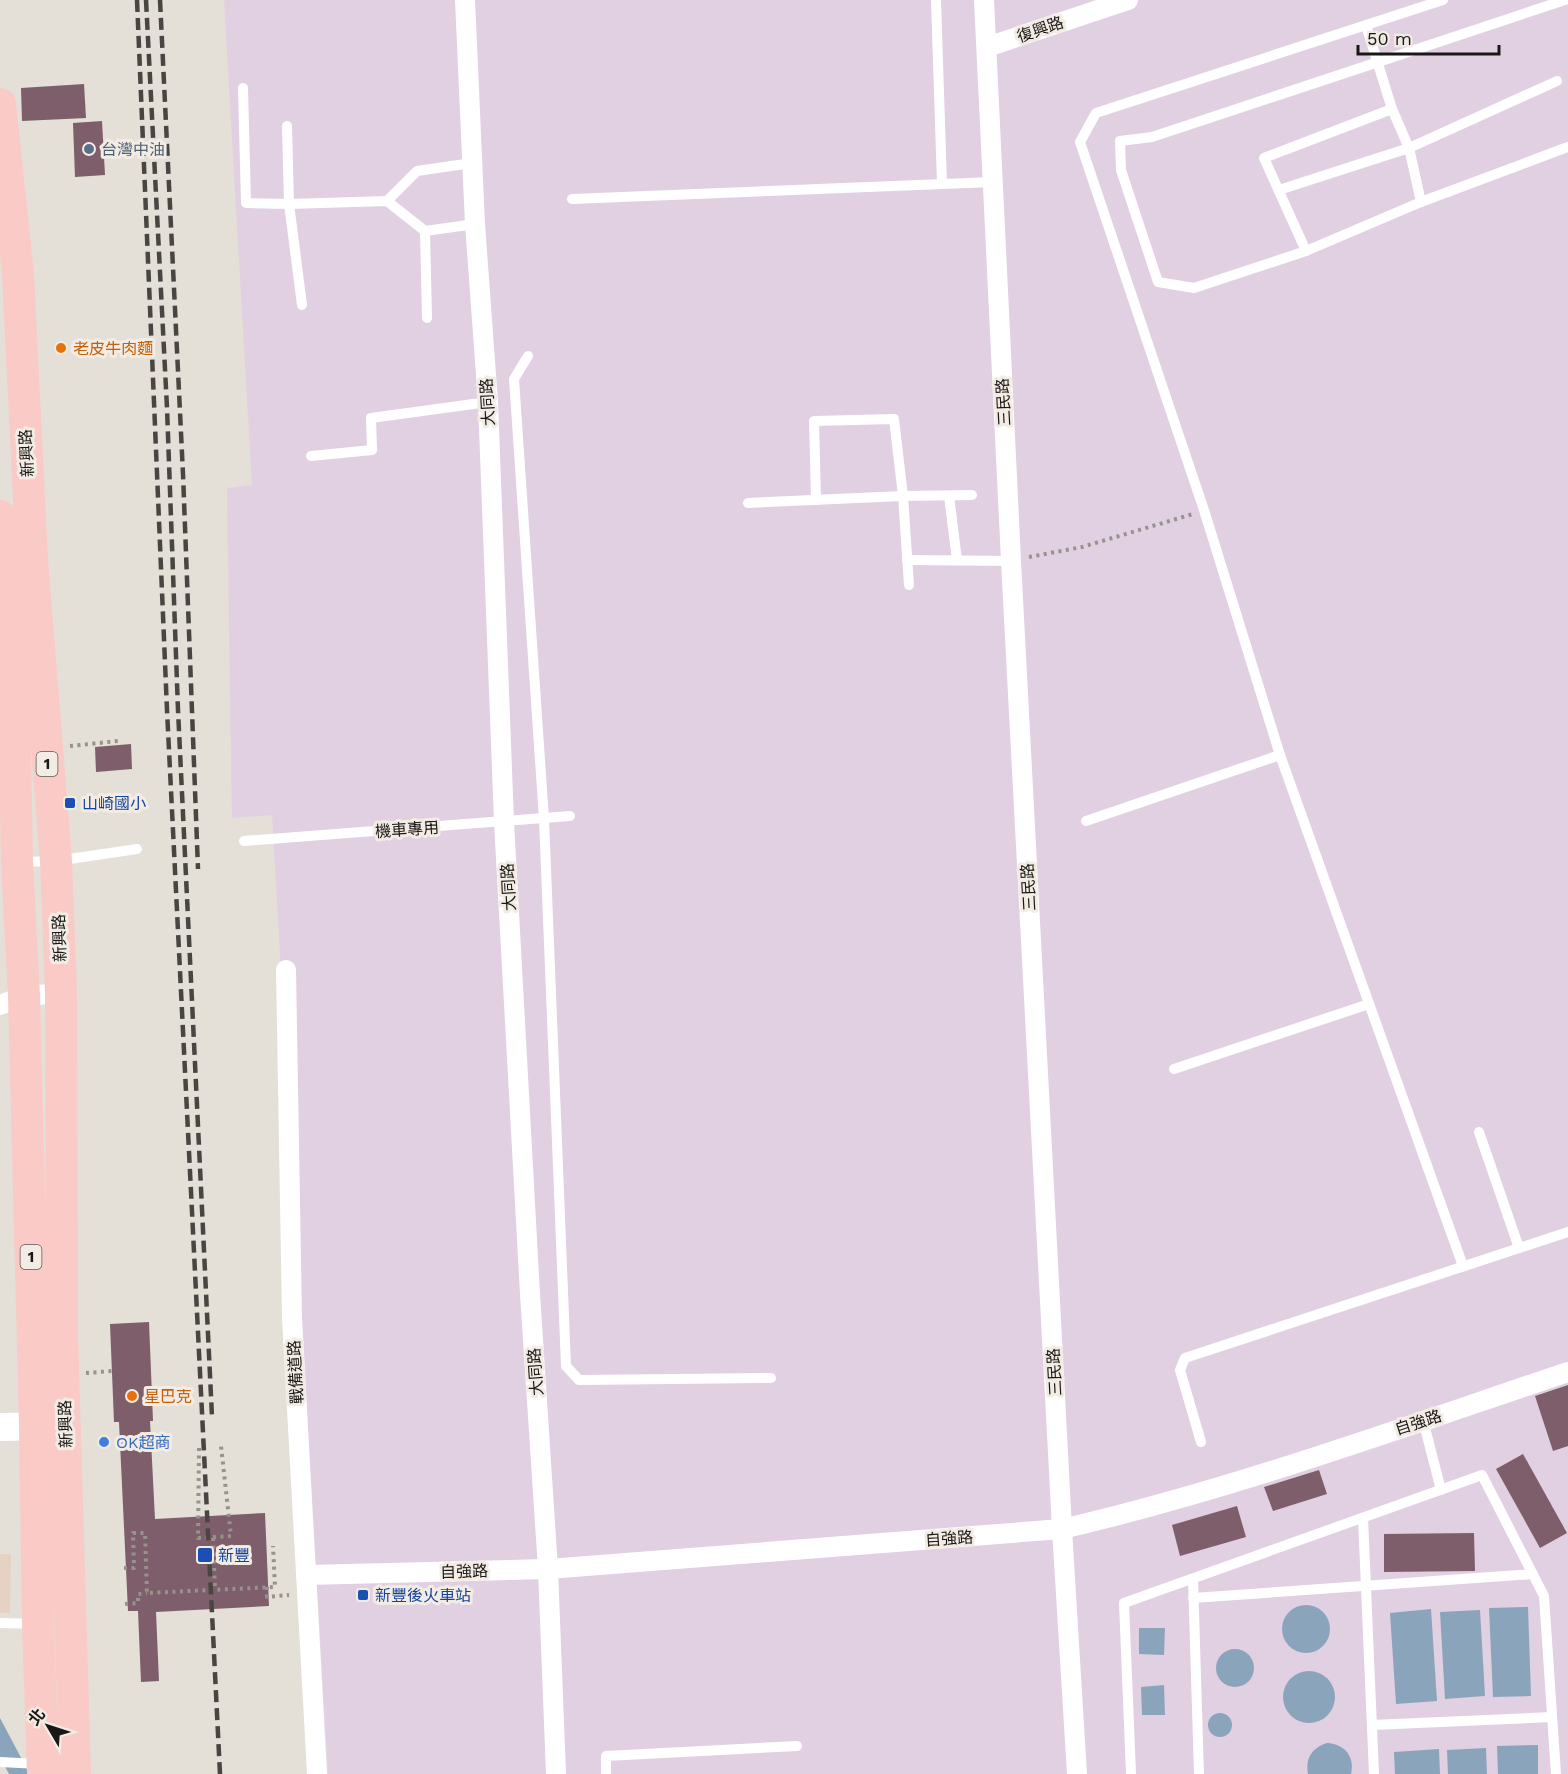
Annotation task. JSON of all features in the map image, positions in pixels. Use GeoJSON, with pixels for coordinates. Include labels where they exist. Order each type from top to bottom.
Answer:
{"type":"FeatureCollection","features":[{"type":"Feature","properties":{"kind":"main road","name":"新興路"},"geometry":{"type":"LineString","coordinates":[[0,104],[9,274],[13,560],[20,750],[12,1001],[50,1426],[75,1774]]}},
{"type":"Feature","properties":{"kind":"main road","name":"新興路"},"geometry":{"type":"LineString","coordinates":[[0,516],[13,560]]}},
{"type":"Feature","properties":{"kind":"main road","name":"新興路"},"geometry":{"type":"LineString","coordinates":[[20,750],[56,861],[61,993],[62,1333],[50,1426],[38,1624],[43,1769]]}},
{"type":"Feature","properties":{"kind":"street","name":"大同路"},"geometry":{"type":"LineString","coordinates":[[465,0],[472,163],[488,402],[504,822],[548,1569],[556,1774]]}},
{"type":"Feature","properties":{"kind":"street","name":"三民路"},"geometry":{"type":"LineString","coordinates":[[984,0],[1011,561],[1077,1774]]}},
{"type":"Feature","properties":{"kind":"street","name":"復興路"},"geometry":{"type":"LineString","coordinates":[[987,47],[1128,0]]}},
{"type":"Feature","properties":{"kind":"street","name":"戰備道路"},"geometry":{"type":"LineString","coordinates":[[286,970],[292,1318],[317,1774]]}},
{"type":"Feature","properties":{"kind":"street"},"geometry":{"type":"LineString","coordinates":[[12,1001],[61,993]]}},
{"type":"Feature","properties":{"kind":"street","name":"自強路"},"geometry":{"type":"LineString","coordinates":[[306,1575],[548,1569],[1062,1529],[1215,1490],[1568,1372]]}},
{"type":"Feature","properties":{"kind":"street"},"geometry":{"type":"LineString","coordinates":[[0,1427],[50,1426]]}},
{"type":"Feature","properties":{"kind":"lane"},"geometry":{"type":"LineString","coordinates":[[936,0],[942,184]]}},
{"type":"Feature","properties":{"kind":"lane"},"geometry":{"type":"LineString","coordinates":[[1443,0],[1096,113],[1080,142],[1204,510],[1280,755],[1463,1266]]}},
{"type":"Feature","properties":{"kind":"lane"},"geometry":{"type":"LineString","coordinates":[[1565,0],[1152,137],[1120,141],[1121,170],[1158,282],[1194,288],[1306,251],[1421,202],[1568,147]]}},
{"type":"Feature","properties":{"kind":"lane"},"geometry":{"type":"LineString","coordinates":[[1366,25],[1392,109],[1409,148],[1421,202]]}},
{"type":"Feature","properties":{"kind":"lane"},"geometry":{"type":"LineString","coordinates":[[1279,190],[1409,148],[1557,81]]}},
{"type":"Feature","properties":{"kind":"lane"},"geometry":{"type":"LineString","coordinates":[[243,88],[246,204],[387,201],[425,231],[476,224]]}},
{"type":"Feature","properties":{"kind":"lane"},"geometry":{"type":"LineString","coordinates":[[1306,251],[1264,158],[1392,109]]}},
{"type":"Feature","properties":{"kind":"lane"},"geometry":{"type":"LineString","coordinates":[[287,126],[289,204],[302,305]]}},
{"type":"Feature","properties":{"kind":"lane"},"geometry":{"type":"LineString","coordinates":[[387,201],[417,171],[472,163]]}},
{"type":"Feature","properties":{"kind":"lane"},"geometry":{"type":"LineString","coordinates":[[572,199],[993,182]]}},
{"type":"Feature","properties":{"kind":"lane"},"geometry":{"type":"LineString","coordinates":[[425,231],[428,318]]}},
{"type":"Feature","properties":{"kind":"lane"},"geometry":{"type":"LineString","coordinates":[[528,356],[514,380],[544,819],[566,1366],[579,1380],[771,1378]]}},
{"type":"Feature","properties":{"kind":"lane"},"geometry":{"type":"LineString","coordinates":[[311,456],[372,450],[371,418],[488,402]]}},
{"type":"Feature","properties":{"kind":"lane"},"geometry":{"type":"LineString","coordinates":[[816,500],[814,421],[894,419],[903,496],[909,585]]}},
{"type":"Feature","properties":{"kind":"lane"},"geometry":{"type":"LineString","coordinates":[[949,495],[957,560]]}},
{"type":"Feature","properties":{"kind":"lane"},"geometry":{"type":"LineString","coordinates":[[748,502],[972,495]]}},
{"type":"Feature","properties":{"kind":"lane"},"geometry":{"type":"LineString","coordinates":[[907,560],[1011,561]]}},
{"type":"Feature","properties":{"kind":"lane"},"geometry":{"type":"LineString","coordinates":[[1086,821],[1280,755]]}},
{"type":"Feature","properties":{"kind":"lane","name":"機車專用"},"geometry":{"type":"LineString","coordinates":[[244,841],[570,816]]}},
{"type":"Feature","properties":{"kind":"lane"},"geometry":{"type":"LineString","coordinates":[[17,862],[56,861],[137,849]]}},
{"type":"Feature","properties":{"kind":"lane"},"geometry":{"type":"LineString","coordinates":[[1174,1069],[1369,1004]]}},
{"type":"Feature","properties":{"kind":"lane"},"geometry":{"type":"LineString","coordinates":[[1479,1132],[1519,1248]]}},
{"type":"Feature","properties":{"kind":"lane"},"geometry":{"type":"LineString","coordinates":[[1201,1442],[1180,1370],[1185,1358],[1568,1232]]}},
{"type":"Feature","properties":{"kind":"lane"},"geometry":{"type":"LineString","coordinates":[[1424,1420],[1441,1490]]}},
{"type":"Feature","properties":{"kind":"lane"},"geometry":{"type":"LineString","coordinates":[[1131,1774],[1124,1603],[1482,1475],[1544,1596],[1556,1774]]}},
{"type":"Feature","properties":{"kind":"lane"},"geometry":{"type":"LineString","coordinates":[[1363,1518],[1374,1774]]}},
{"type":"Feature","properties":{"kind":"lane"},"geometry":{"type":"LineString","coordinates":[[1193,1598],[1533,1574]]}},
{"type":"Feature","properties":{"kind":"lane"},"geometry":{"type":"LineString","coordinates":[[1193,1579],[1199,1774]]}},
{"type":"Feature","properties":{"kind":"lane"},"geometry":{"type":"LineString","coordinates":[[0,1623],[38,1624]]}},
{"type":"Feature","properties":{"kind":"lane"},"geometry":{"type":"LineString","coordinates":[[1372,1725],[1552,1717]]}},
{"type":"Feature","properties":{"kind":"lane"},"geometry":{"type":"LineString","coordinates":[[606,1774],[606,1756],[797,1746]]}},
{"type":"Feature","properties":{"kind":"lane"},"geometry":{"type":"LineString","coordinates":[[0,1762],[43,1769]]}},
{"type":"Feature","properties":{"kind":"path"},"geometry":{"type":"LineString","coordinates":[[1011,561],[1082,547],[1204,510]]}},
{"type":"Feature","properties":{"kind":"path"},"geometry":{"type":"LineString","coordinates":[[20,750],[118,741]]}},
{"type":"Feature","properties":{"kind":"path"},"geometry":{"type":"LineString","coordinates":[[83,1373],[112,1371]]}},
{"type":"Feature","properties":{"kind":"path"},"geometry":{"type":"LineString","coordinates":[[199,1448],[198,1538],[213,1538],[231,1536],[221,1446]]}},
{"type":"Feature","properties":{"kind":"path"},"geometry":{"type":"LineString","coordinates":[[124,1568],[134,1568],[133,1533],[145,1533],[147,1593]]}},
{"type":"Feature","properties":{"kind":"path"},"geometry":{"type":"LineString","coordinates":[[213,1538],[215,1589]]}},
{"type":"Feature","properties":{"kind":"path"},"geometry":{"type":"LineString","coordinates":[[125,1604],[138,1603],[138,1594],[275,1587],[273,1546]]}},
{"type":"Feature","properties":{"kind":"path"},"geometry":{"type":"LineString","coordinates":[[267,1587],[267,1597],[274,1597]]}},
{"type":"Feature","properties":{"kind":"shaded area"},"geometry":{"type":"Polygon","coordinates":[[[224,0],[1568,0],[1568,1774],[328,1774],[272,815],[232,818],[227,488],[252,485],[224,0]]]}},
{"type":"Feature","properties":{"kind":"shaded area"},"geometry":{"type":"Polygon","coordinates":[[[0,1554],[11,1554],[10,1613],[0,1613],[0,1554]]]}},
{"type":"Feature","properties":{"kind":"water"},"geometry":{"type":"Polygon","coordinates":[[[1306,1605],[1323,1612],[1330,1629],[1323,1646],[1306,1653],[1289,1646],[1282,1629],[1289,1612],[1306,1605]]]}},
{"type":"Feature","properties":{"kind":"water"},"geometry":{"type":"Polygon","coordinates":[[[1528,1607],[1531,1696],[1493,1697],[1489,1608],[1528,1607]]]}},
{"type":"Feature","properties":{"kind":"water"},"geometry":{"type":"Polygon","coordinates":[[[1431,1609],[1437,1701],[1396,1704],[1390,1613],[1431,1609]]]}},
{"type":"Feature","properties":{"kind":"water"},"geometry":{"type":"Polygon","coordinates":[[[1480,1610],[1485,1696],[1445,1699],[1440,1612],[1480,1610]]]}},
{"type":"Feature","properties":{"kind":"water"},"geometry":{"type":"Polygon","coordinates":[[[1139,1628],[1165,1628],[1164,1655],[1139,1654],[1139,1628]]]}},
{"type":"Feature","properties":{"kind":"water"},"geometry":{"type":"Polygon","coordinates":[[[1235,1649],[1248,1655],[1254,1668],[1248,1681],[1235,1687],[1222,1681],[1216,1668],[1222,1655],[1235,1649]]]}},
{"type":"Feature","properties":{"kind":"water"},"geometry":{"type":"Polygon","coordinates":[[[1309,1671],[1319,1673],[1327,1679],[1333,1687],[1335,1697],[1333,1707],[1327,1715],[1319,1721],[1309,1723],[1299,1721],[1291,1715],[1285,1707],[1283,1697],[1285,1687],[1291,1679],[1299,1673],[1309,1671]]]}},
{"type":"Feature","properties":{"kind":"water"},"geometry":{"type":"Polygon","coordinates":[[[1164,1685],[1165,1715],[1142,1715],[1141,1687],[1164,1685]]]}},
{"type":"Feature","properties":{"kind":"water"},"geometry":{"type":"Polygon","coordinates":[[[1220,1713],[1229,1716],[1232,1725],[1229,1734],[1220,1737],[1211,1734],[1208,1725],[1211,1716],[1220,1713]]]}},
{"type":"Feature","properties":{"kind":"water"},"geometry":{"type":"Polygon","coordinates":[[[0,1718],[30,1774],[9,1774],[0,1757],[0,1718]]]}},
{"type":"Feature","properties":{"kind":"water"},"geometry":{"type":"Polygon","coordinates":[[[1327,1743],[1339,1746],[1347,1752],[1351,1762],[1351,1774],[1308,1774],[1311,1754],[1327,1743]]]}},
{"type":"Feature","properties":{"kind":"water"},"geometry":{"type":"Polygon","coordinates":[[[1538,1745],[1538,1774],[1498,1774],[1497,1746],[1538,1745]]]}},
{"type":"Feature","properties":{"kind":"water"},"geometry":{"type":"Polygon","coordinates":[[[1486,1748],[1487,1774],[1448,1774],[1447,1750],[1486,1748]]]}},
{"type":"Feature","properties":{"kind":"water"},"geometry":{"type":"Polygon","coordinates":[[[1439,1749],[1440,1774],[1395,1774],[1394,1752],[1439,1749]]]}},
{"type":"Feature","properties":{"kind":"building"},"geometry":{"type":"Polygon","coordinates":[[[84,84],[86,118],[22,121],[21,88],[84,84]]]}},
{"type":"Feature","properties":{"kind":"building"},"geometry":{"type":"Polygon","coordinates":[[[102,121],[105,175],[75,177],[73,123],[102,121]]]}},
{"type":"Feature","properties":{"kind":"building"},"geometry":{"type":"Polygon","coordinates":[[[131,744],[132,769],[96,772],[95,747],[131,744]]]}},
{"type":"Feature","properties":{"kind":"building"},"geometry":{"type":"Polygon","coordinates":[[[149,1322],[153,1421],[150,1421],[155,1519],[265,1513],[269,1606],[156,1612],[159,1681],[141,1682],[138,1611],[128,1611],[119,1422],[114,1422],[110,1324],[149,1322]]]}},
{"type":"Feature","properties":{"kind":"building"},"geometry":{"type":"Polygon","coordinates":[[[1568,1385],[1568,1446],[1553,1451],[1535,1396],[1568,1385]]]}},
{"type":"Feature","properties":{"kind":"building"},"geometry":{"type":"Polygon","coordinates":[[[1523,1454],[1567,1533],[1540,1548],[1496,1469],[1523,1454]]]}},
{"type":"Feature","properties":{"kind":"building"},"geometry":{"type":"Polygon","coordinates":[[[1319,1470],[1327,1494],[1273,1511],[1264,1487],[1319,1470]]]}},
{"type":"Feature","properties":{"kind":"building"},"geometry":{"type":"Polygon","coordinates":[[[1237,1506],[1246,1537],[1180,1556],[1172,1525],[1237,1506]]]}},
{"type":"Feature","properties":{"kind":"building"},"geometry":{"type":"Polygon","coordinates":[[[1474,1533],[1475,1571],[1384,1572],[1384,1534],[1474,1533]]]}},
{"type":"Feature","properties":{"kind":"railway"},"geometry":{"type":"LineString","coordinates":[[137,0],[167,710],[220,1774]]}},
{"type":"Feature","properties":{"kind":"railway"},"geometry":{"type":"LineString","coordinates":[[146,0],[167,408],[178,710],[212,1417]]}},
{"type":"Feature","properties":{"kind":"railway"},"geometry":{"type":"LineString","coordinates":[[160,0],[183,474],[198,869]]}},
{"type":"Feature","properties":{"kind":"place","name":"台灣中油"},"geometry":{"type":"Point","coordinates":[89,149]}},
{"type":"Feature","properties":{"kind":"place","name":"老皮牛肉麵"},"geometry":{"type":"Point","coordinates":[61,348]}},
{"type":"Feature","properties":{"kind":"place","name":"山崎國小"},"geometry":{"type":"Point","coordinates":[70,803]}},
{"type":"Feature","properties":{"kind":"place","name":"星巴克"},"geometry":{"type":"Point","coordinates":[132,1396]}},
{"type":"Feature","properties":{"kind":"place","name":"OK超商"},"geometry":{"type":"Point","coordinates":[104,1442]}},
{"type":"Feature","properties":{"kind":"place","name":"新豐"},"geometry":{"type":"Point","coordinates":[205,1555]}},
{"type":"Feature","properties":{"kind":"place","name":"新豐後火車站"},"geometry":{"type":"Point","coordinates":[363,1595]}}]}
